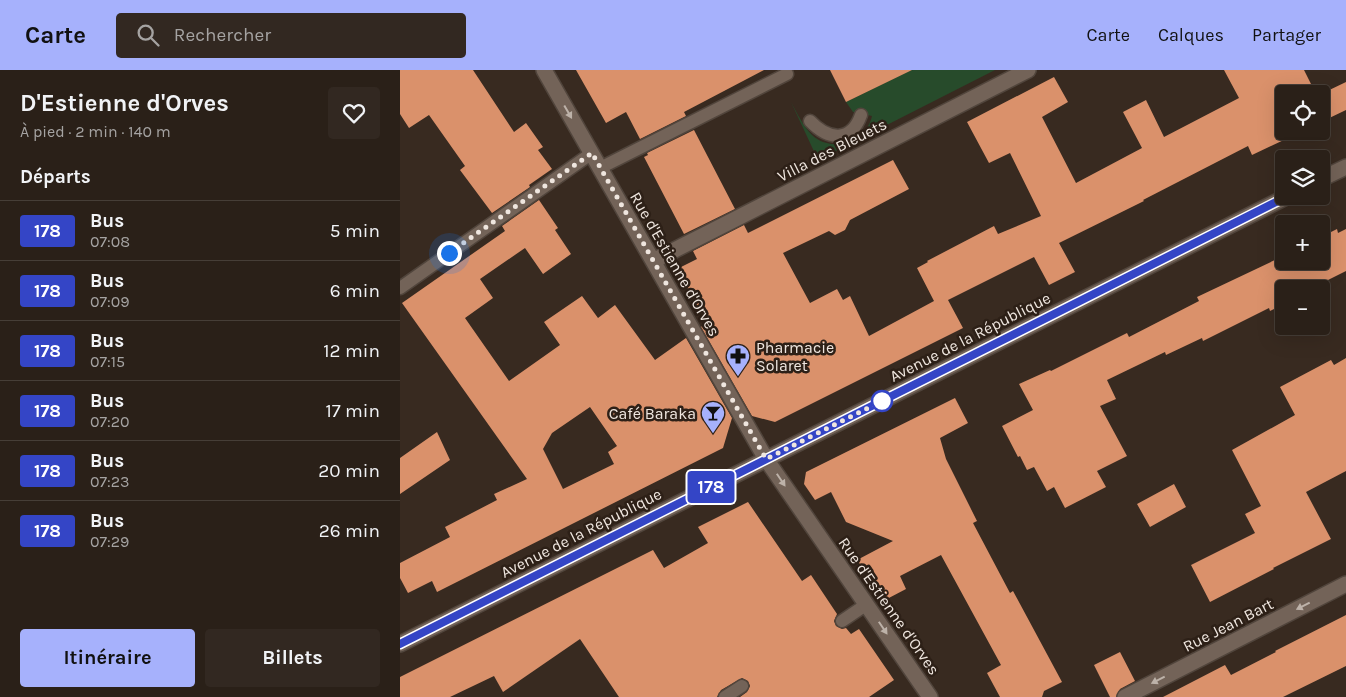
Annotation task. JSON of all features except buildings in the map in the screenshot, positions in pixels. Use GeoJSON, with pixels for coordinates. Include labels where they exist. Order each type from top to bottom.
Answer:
{"type":"FeatureCollection","features":[{"type":"Feature","properties":{"kind":"street","name":"Rue d'Estienne d'Orves"},"geometry":{"type":"LineString","coordinates":[[544,70],[766,459],[930,697]]}},
{"type":"Feature","properties":{"kind":"street","name":"Villa des Bleuets"},"geometry":{"type":"LineString","coordinates":[[653,261],[1028,70]]}},
{"type":"Feature","properties":{"kind":"street"},"geometry":{"type":"LineString","coordinates":[[1330,175],[1346,167]]}},
{"type":"Feature","properties":{"kind":"street","name":"Avenue de la République"},"geometry":{"type":"LineString","coordinates":[[400,644],[1275,203]]}},
{"type":"Feature","properties":{"kind":"street","name":"Rue Jean Bart"},"geometry":{"type":"LineString","coordinates":[[1125,697],[1346,584]]}},
{"type":"Feature","properties":{"kind":"lane"},"geometry":{"type":"LineString","coordinates":[[600,168],[781,76]]}},
{"type":"Feature","properties":{"kind":"lane"},"geometry":{"type":"LineString","coordinates":[[810,121],[820,131],[831,135],[843,135],[852,130],[858,123],[861,115]]}},
{"type":"Feature","properties":{"kind":"lane"},"geometry":{"type":"LineString","coordinates":[[400,288],[592,153]]}},
{"type":"Feature","properties":{"kind":"lane"},"geometry":{"type":"LineString","coordinates":[[842,621],[867,604]]}},
{"type":"Feature","properties":{"kind":"lane"},"geometry":{"type":"LineString","coordinates":[[725,697],[742,686]]}},
{"type":"Feature","properties":{"kind":"green space"},"geometry":{"type":"Polygon","coordinates":[[[911,70],[995,70],[818,160],[791,102],[803,124],[820,141],[829,144],[848,142],[863,132],[869,125],[872,116],[853,112],[846,102],[911,70]]]}},
{"type":"Feature","properties":{"kind":"bus line","name":"178"},"geometry":{"type":"LineString","coordinates":[[400,644],[1275,203]]}},
{"type":"Feature","properties":{"kind":"place","name":"Pharmacie Solaret"},"geometry":{"type":"Point","coordinates":[738,377]}},
{"type":"Feature","properties":{"kind":"place","name":"Café Baraka"},"geometry":{"type":"Point","coordinates":[713,434]}},
{"type":"Feature","properties":{"kind":"route"},"geometry":{"type":"LineString","coordinates":[[449,253],[592,153],[766,459],[890,397],[882,401]]}}]}
